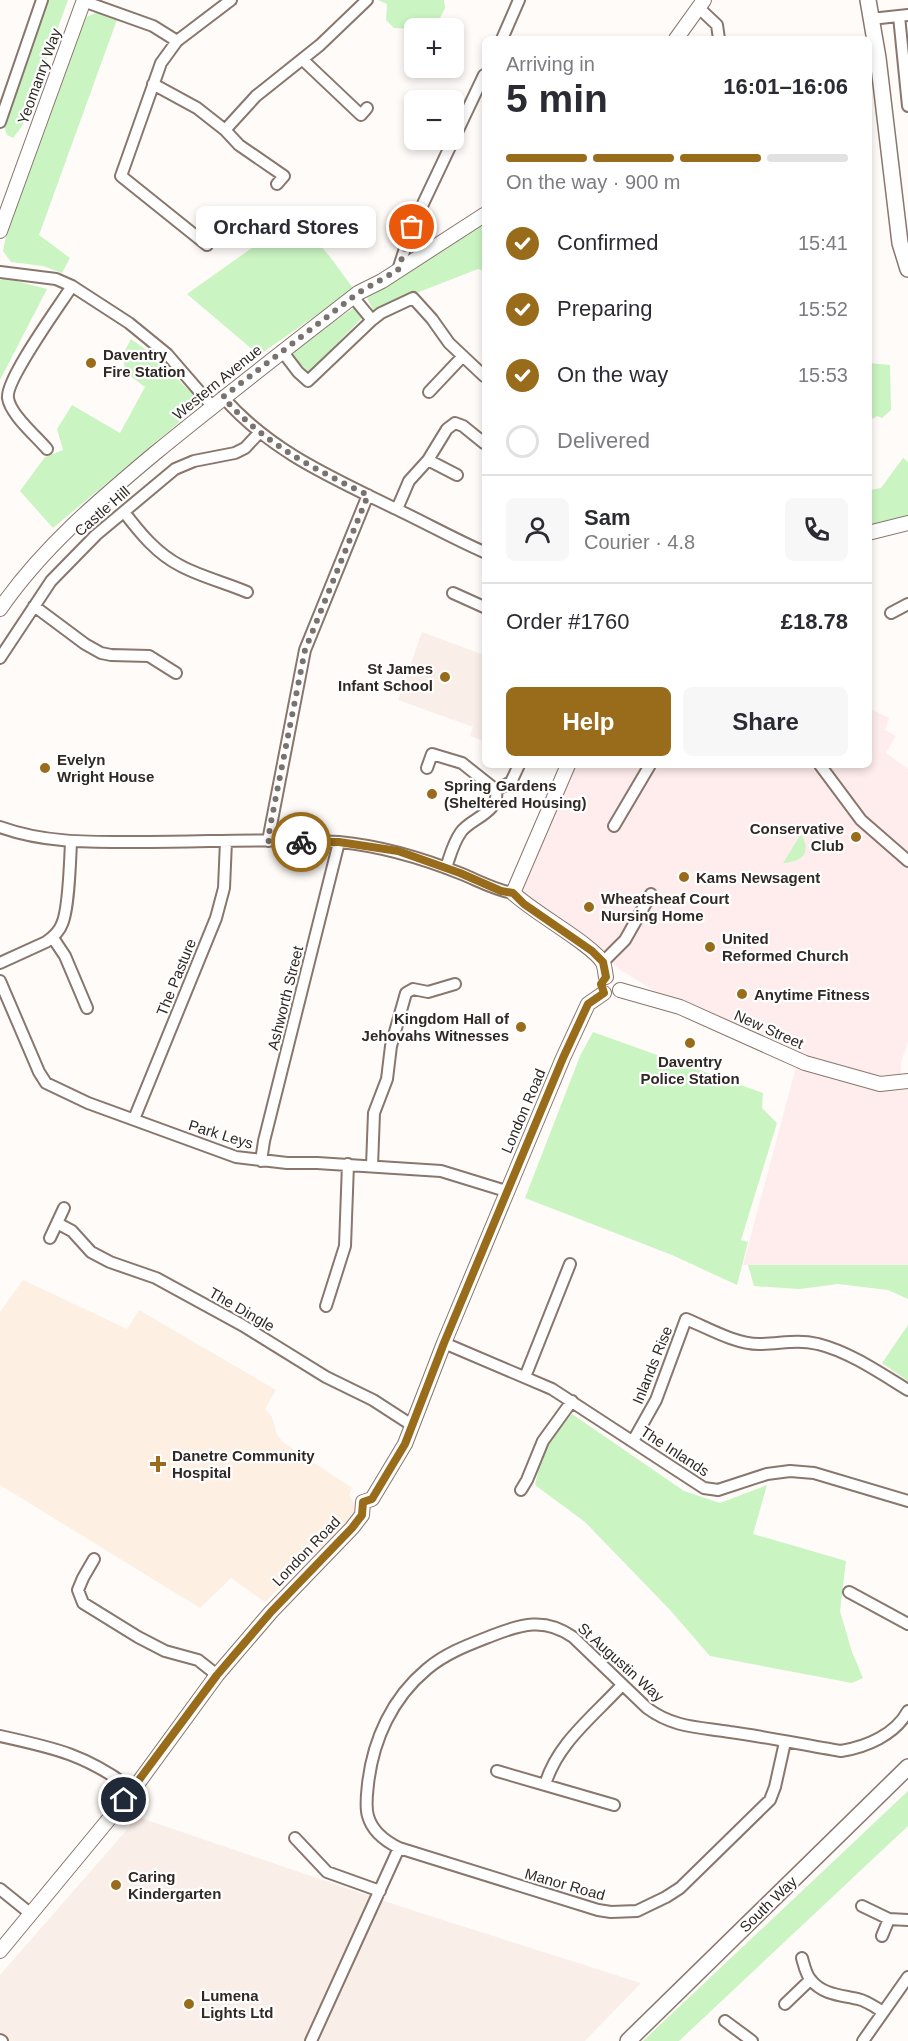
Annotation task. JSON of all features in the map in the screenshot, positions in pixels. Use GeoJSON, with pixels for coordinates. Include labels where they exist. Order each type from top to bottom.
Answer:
{"type":"FeatureCollection","features":[{"type":"Feature","properties":{"kind":"main road","name":"Yeomanry Way"},"geometry":{"type":"LineString","coordinates":[[0,231],[84,0]]}},
{"type":"Feature","properties":{"kind":"main road"},"geometry":{"type":"LineString","coordinates":[[868,0],[878,58],[900,243],[908,269]]}},
{"type":"Feature","properties":{"kind":"main road"},"geometry":{"type":"LineString","coordinates":[[678,36],[702,4]]}},
{"type":"Feature","properties":{"kind":"main road","name":"Western Avenue"},"geometry":{"type":"LineString","coordinates":[[0,609],[49,548],[86,511],[218,402],[353,297],[482,216]]}},
{"type":"Feature","properties":{"kind":"main road"},"geometry":{"type":"LineString","coordinates":[[872,532],[908,523]]}},
{"type":"Feature","properties":{"kind":"main road"},"geometry":{"type":"LineString","coordinates":[[567,768],[513,893],[524,904],[592,951],[603,962],[606,977],[601,984],[604,993],[611,996],[620,990],[621,984],[618,979],[611,976],[606,977]]}},
{"type":"Feature","properties":{"kind":"main road","name":"New Street"},"geometry":{"type":"LineString","coordinates":[[620,990],[680,1008],[805,1063],[880,1084],[908,1081]]}},
{"type":"Feature","properties":{"kind":"main road","name":"London Road"},"geometry":{"type":"LineString","coordinates":[[0,1951],[133,1790],[217,1675],[271,1612],[362,1515],[363,1502],[372,1499],[399,1455],[506,1191],[588,1004],[604,993]]}},
{"type":"Feature","properties":{"kind":"main road","name":"South Way"},"geometry":{"type":"LineString","coordinates":[[628,2041],[908,1767]]}},
{"type":"Feature","properties":{"kind":"street"},"geometry":{"type":"LineString","coordinates":[[0,122],[42,0]]}},
{"type":"Feature","properties":{"kind":"street"},"geometry":{"type":"LineString","coordinates":[[84,0],[153,26],[177,41]]}},
{"type":"Feature","properties":{"kind":"street"},"geometry":{"type":"LineString","coordinates":[[207,245],[121,176],[161,63],[177,41],[231,0]]}},
{"type":"Feature","properties":{"kind":"street"},"geometry":{"type":"LineString","coordinates":[[225,130],[256,96],[303,60],[367,0]]}},
{"type":"Feature","properties":{"kind":"street"},"geometry":{"type":"LineString","coordinates":[[503,36],[519,0]]}},
{"type":"Feature","properties":{"kind":"street"},"geometry":{"type":"LineString","coordinates":[[702,4],[717,25],[719,36]]}},
{"type":"Feature","properties":{"kind":"street"},"geometry":{"type":"LineString","coordinates":[[871,19],[903,15],[908,106]]}},
{"type":"Feature","properties":{"kind":"street"},"geometry":{"type":"LineString","coordinates":[[303,60],[361,115],[367,108]]}},
{"type":"Feature","properties":{"kind":"street"},"geometry":{"type":"LineString","coordinates":[[398,270],[412,227],[482,79]]}},
{"type":"Feature","properties":{"kind":"street"},"geometry":{"type":"LineString","coordinates":[[153,84],[196,108],[225,130],[238,145],[284,176],[278,184]]}},
{"type":"Feature","properties":{"kind":"street"},"geometry":{"type":"LineString","coordinates":[[0,272],[56,279],[72,286],[129,323],[167,354],[218,402],[292,456],[482,551]]}},
{"type":"Feature","properties":{"kind":"street"},"geometry":{"type":"LineString","coordinates":[[47,449],[12,409],[8,391],[24,360],[72,286]]}},
{"type":"Feature","properties":{"kind":"street"},"geometry":{"type":"LineString","coordinates":[[353,297],[372,320]]}},
{"type":"Feature","properties":{"kind":"street"},"geometry":{"type":"LineString","coordinates":[[282,351],[308,381],[372,320],[381,313],[413,298],[449,343],[482,374]]}},
{"type":"Feature","properties":{"kind":"street"},"geometry":{"type":"LineString","coordinates":[[429,392],[464,356]]}},
{"type":"Feature","properties":{"kind":"street"},"geometry":{"type":"LineString","coordinates":[[397,509],[409,482],[428,459],[447,429],[455,423],[463,426],[482,440]]}},
{"type":"Feature","properties":{"kind":"street","name":"Castle Hill"},"geometry":{"type":"LineString","coordinates":[[0,658],[51,581],[96,534],[175,469],[194,460],[235,453],[245,448],[259,433]]}},
{"type":"Feature","properties":{"kind":"street"},"geometry":{"type":"LineString","coordinates":[[428,459],[457,475]]}},
{"type":"Feature","properties":{"kind":"street"},"geometry":{"type":"LineString","coordinates":[[268,841],[305,650],[368,495]]}},
{"type":"Feature","properties":{"kind":"street"},"geometry":{"type":"LineString","coordinates":[[124,512],[141,535],[166,557],[183,567],[247,592]]}},
{"type":"Feature","properties":{"kind":"street"},"geometry":{"type":"LineString","coordinates":[[453,593],[482,606]]}},
{"type":"Feature","properties":{"kind":"street"},"geometry":{"type":"LineString","coordinates":[[891,612],[908,604]]}},
{"type":"Feature","properties":{"kind":"street"},"geometry":{"type":"LineString","coordinates":[[34,606],[85,644],[101,653],[149,656],[176,673]]}},
{"type":"Feature","properties":{"kind":"street"},"geometry":{"type":"LineString","coordinates":[[427,768],[432,754],[462,763],[496,790]]}},
{"type":"Feature","properties":{"kind":"street"},"geometry":{"type":"LineString","coordinates":[[496,790],[514,778],[518,768]]}},
{"type":"Feature","properties":{"kind":"street"},"geometry":{"type":"LineString","coordinates":[[614,826],[648,768]]}},
{"type":"Feature","properties":{"kind":"street"},"geometry":{"type":"LineString","coordinates":[[822,768],[861,820],[908,861]]}},
{"type":"Feature","properties":{"kind":"street"},"geometry":{"type":"LineString","coordinates":[[446,868],[456,840],[462,831],[489,811],[495,801],[496,790]]}},
{"type":"Feature","properties":{"kind":"street"},"geometry":{"type":"LineString","coordinates":[[0,827],[33,837],[71,842],[339,842],[398,851],[501,891],[513,893]]}},
{"type":"Feature","properties":{"kind":"street"},"geometry":{"type":"LineString","coordinates":[[0,963],[52,938],[62,924],[71,842]]}},
{"type":"Feature","properties":{"kind":"street","name":"The Pasture"},"geometry":{"type":"LineString","coordinates":[[134,1119],[216,918],[224,888],[226,842]]}},
{"type":"Feature","properties":{"kind":"street","name":"Ashworth Street"},"geometry":{"type":"LineString","coordinates":[[261,1161],[339,842]]}},
{"type":"Feature","properties":{"kind":"street"},"geometry":{"type":"LineString","coordinates":[[603,962],[625,940],[651,894]]}},
{"type":"Feature","properties":{"kind":"street"},"geometry":{"type":"LineString","coordinates":[[52,938],[65,956],[87,1008]]}},
{"type":"Feature","properties":{"kind":"street","name":"Park Leys"},"geometry":{"type":"LineString","coordinates":[[0,981],[39,1072],[46,1083],[78,1098],[236,1157],[261,1161],[348,1164],[441,1171],[506,1191]]}},
{"type":"Feature","properties":{"kind":"street"},"geometry":{"type":"LineString","coordinates":[[372,1166],[374,1113],[387,1079],[391,1046],[406,993],[412,989],[428,992],[455,984]]}},
{"type":"Feature","properties":{"kind":"street"},"geometry":{"type":"LineString","coordinates":[[326,1306],[345,1246],[348,1164]]}},
{"type":"Feature","properties":{"kind":"street"},"geometry":{"type":"LineString","coordinates":[[50,1238],[64,1208]]}},
{"type":"Feature","properties":{"kind":"street","name":"The Dingle"},"geometry":{"type":"LineString","coordinates":[[57,1223],[72,1231],[91,1251],[110,1262],[156,1278],[242,1325],[326,1377],[373,1400],[407,1422],[413,1423]]}},
{"type":"Feature","properties":{"kind":"street"},"geometry":{"type":"LineString","coordinates":[[525,1377],[570,1264]]}},
{"type":"Feature","properties":{"kind":"street","name":"Inlands Rise"},"geometry":{"type":"LineString","coordinates":[[633,1441],[656,1400],[686,1319],[743,1342],[758,1344],[797,1341],[821,1345],[852,1358],[908,1390]]}},
{"type":"Feature","properties":{"kind":"street","name":"The Inlands"},"geometry":{"type":"LineString","coordinates":[[444,1343],[552,1389],[704,1488],[718,1490],[767,1474],[790,1471],[831,1477],[908,1501]]}},
{"type":"Feature","properties":{"kind":"street"},"geometry":{"type":"LineString","coordinates":[[521,1490],[543,1441],[572,1401]]}},
{"type":"Feature","properties":{"kind":"street"},"geometry":{"type":"LineString","coordinates":[[94,1559],[82,1578],[78,1590],[83,1603],[165,1651],[198,1660],[217,1675]]}},
{"type":"Feature","properties":{"kind":"street"},"geometry":{"type":"LineString","coordinates":[[849,1592],[908,1624]]}},
{"type":"Feature","properties":{"kind":"street","name":"St Augustin Way"},"geometry":{"type":"LineString","coordinates":[[399,1848],[386,1841],[375,1830],[368,1817],[366,1798],[370,1768],[380,1732],[414,1681],[435,1663],[459,1649],[525,1625],[550,1625],[573,1637],[622,1685],[653,1712],[670,1722],[841,1751],[869,1744],[881,1737],[898,1725],[908,1711]]}},
{"type":"Feature","properties":{"kind":"street"},"geometry":{"type":"LineString","coordinates":[[545,1785],[550,1769],[561,1749],[622,1685]]}},
{"type":"Feature","properties":{"kind":"street"},"geometry":{"type":"LineString","coordinates":[[0,1736],[74,1755],[96,1764],[133,1790]]}},
{"type":"Feature","properties":{"kind":"street","name":"Manor Road"},"geometry":{"type":"LineString","coordinates":[[399,1848],[598,1910],[637,1911],[680,1887],[770,1800],[776,1787],[785,1742]]}},
{"type":"Feature","properties":{"kind":"street"},"geometry":{"type":"LineString","coordinates":[[497,1771],[614,1805]]}},
{"type":"Feature","properties":{"kind":"street"},"geometry":{"type":"LineString","coordinates":[[295,1838],[327,1872],[380,1891]]}},
{"type":"Feature","properties":{"kind":"street"},"geometry":{"type":"LineString","coordinates":[[311,2041],[399,1848]]}},
{"type":"Feature","properties":{"kind":"street"},"geometry":{"type":"LineString","coordinates":[[0,1889],[31,1914]]}},
{"type":"Feature","properties":{"kind":"street"},"geometry":{"type":"LineString","coordinates":[[862,1906],[889,1919],[908,1920]]}},
{"type":"Feature","properties":{"kind":"street"},"geometry":{"type":"LineString","coordinates":[[882,1936],[889,1919]]}},
{"type":"Feature","properties":{"kind":"street"},"geometry":{"type":"LineString","coordinates":[[802,1958],[810,1980],[831,1994],[859,1999],[883,2012]]}},
{"type":"Feature","properties":{"kind":"street"},"geometry":{"type":"LineString","coordinates":[[862,2041],[908,1977]]}},
{"type":"Feature","properties":{"kind":"street"},"geometry":{"type":"LineString","coordinates":[[785,2004],[810,1980]]}},
{"type":"Feature","properties":{"kind":"street"},"geometry":{"type":"LineString","coordinates":[[725,2021],[752,2041]]}},
{"type":"Feature","properties":{"kind":"shaded area","name":"St James Infant School"},"geometry":{"type":"Polygon","coordinates":[[[422,632],[482,654],[482,740],[470,736],[473,727],[398,700],[422,632]]]}},
{"type":"Feature","properties":{"kind":"shaded area"},"geometry":{"type":"Polygon","coordinates":[[[872,710],[889,718],[885,730],[896,736],[886,753],[908,769],[908,1042],[901,1062],[901,1075],[876,1075],[806,1055],[696,1008],[673,1002],[619,969],[582,937],[529,900],[519,881],[574,768],[872,768],[872,710]]]}},
{"type":"Feature","properties":{"kind":"shaded area"},"geometry":{"type":"Polygon","coordinates":[[[796,1067],[864,1088],[892,1091],[908,1087],[908,1265],[743,1265],[796,1067]]]}},
{"type":"Feature","properties":{"kind":"shaded area","name":"Danetre Community Hospital"},"geometry":{"type":"Polygon","coordinates":[[[23,1280],[127,1329],[139,1310],[276,1390],[265,1409],[272,1417],[277,1435],[284,1443],[352,1488],[349,1495],[354,1504],[354,1516],[265,1602],[231,1578],[200,1608],[0,1485],[0,1312],[23,1280]]]}},
{"type":"Feature","properties":{"kind":"shaded area"},"geometry":{"type":"Polygon","coordinates":[[[138,1817],[399,1906],[641,1983],[585,2041],[0,2041],[0,1975],[138,1817]]]}},
{"type":"Feature","properties":{"kind":"green space"},"geometry":{"type":"Polygon","coordinates":[[[49,0],[68,0],[22,126],[13,138],[7,135],[4,126],[49,0]]]}},
{"type":"Feature","properties":{"kind":"green space"},"geometry":{"type":"Polygon","coordinates":[[[378,0],[444,0],[445,8],[440,18],[404,18],[404,29],[394,28],[386,20],[387,4],[378,0]]]}},
{"type":"Feature","properties":{"kind":"green space"},"geometry":{"type":"Polygon","coordinates":[[[98,12],[118,17],[39,235],[70,258],[62,273],[43,266],[11,262],[3,251],[11,214],[19,191],[86,17],[98,12]]]}},
{"type":"Feature","properties":{"kind":"green space"},"geometry":{"type":"Polygon","coordinates":[[[287,223],[307,233],[316,241],[354,289],[259,355],[187,294],[287,223]]]}},
{"type":"Feature","properties":{"kind":"green space"},"geometry":{"type":"Polygon","coordinates":[[[482,225],[482,270],[478,269],[373,310],[367,298],[482,225]]]}},
{"type":"Feature","properties":{"kind":"green space"},"geometry":{"type":"Polygon","coordinates":[[[5,278],[47,289],[0,380],[0,280],[5,278]]]}},
{"type":"Feature","properties":{"kind":"green space"},"geometry":{"type":"Polygon","coordinates":[[[355,307],[363,317],[309,372],[289,353],[355,307]]]}},
{"type":"Feature","properties":{"kind":"green space"},"geometry":{"type":"Polygon","coordinates":[[[131,339],[149,352],[192,393],[195,405],[189,414],[53,528],[20,491],[45,457],[63,450],[57,429],[72,405],[120,433],[145,387],[125,372],[123,354],[131,339]]]}},
{"type":"Feature","properties":{"kind":"green space"},"geometry":{"type":"Polygon","coordinates":[[[872,363],[890,365],[891,410],[882,418],[877,416],[872,419],[872,363]]]}},
{"type":"Feature","properties":{"kind":"green space"},"geometry":{"type":"Polygon","coordinates":[[[903,458],[908,462],[908,515],[872,524],[872,490],[881,488],[903,458]]]}},
{"type":"Feature","properties":{"kind":"green space"},"geometry":{"type":"Polygon","coordinates":[[[801,834],[806,846],[804,855],[796,861],[783,863],[801,834]]]}},
{"type":"Feature","properties":{"kind":"green space"},"geometry":{"type":"Polygon","coordinates":[[[593,1032],[763,1093],[762,1108],[777,1123],[741,1240],[748,1242],[737,1285],[672,1255],[525,1198],[580,1056],[593,1032]]]}},
{"type":"Feature","properties":{"kind":"green space"},"geometry":{"type":"Polygon","coordinates":[[[748,1265],[908,1265],[908,1299],[888,1290],[838,1284],[800,1289],[754,1286],[748,1265]]]}},
{"type":"Feature","properties":{"kind":"green space"},"geometry":{"type":"Polygon","coordinates":[[[908,1325],[908,1381],[882,1363],[908,1325]]]}},
{"type":"Feature","properties":{"kind":"green space"},"geometry":{"type":"Polygon","coordinates":[[[572,1414],[684,1491],[720,1503],[767,1485],[753,1534],[846,1561],[840,1611],[852,1652],[863,1678],[852,1683],[710,1656],[670,1610],[585,1522],[535,1485],[543,1450],[572,1414]]]}},
{"type":"Feature","properties":{"kind":"green space"},"geometry":{"type":"Polygon","coordinates":[[[908,1791],[908,1826],[679,2041],[643,2041],[908,1791]]]}},
{"type":"Feature","properties":{"kind":"way so far"},"geometry":{"type":"LineString","coordinates":[[301,842],[268,841],[270,827],[305,650],[368,495],[328,476],[269,441],[238,414],[223,397],[358,293],[398,270],[412,227]]}},
{"type":"Feature","properties":{"kind":"place","name":"Orchard Stores"},"geometry":{"type":"Point","coordinates":[412,227]}},
{"type":"Feature","properties":{"kind":"place","name":"Daventry Fire Station"},"geometry":{"type":"Point","coordinates":[91,363]}},
{"type":"Feature","properties":{"kind":"place","name":"St James Infant School"},"geometry":{"type":"Point","coordinates":[445,677]}},
{"type":"Feature","properties":{"kind":"place","name":"Evelyn Wright House"},"geometry":{"type":"Point","coordinates":[45,768]}},
{"type":"Feature","properties":{"kind":"place","name":"Spring Gardens (Sheltered Housing)"},"geometry":{"type":"Point","coordinates":[432,794]}},
{"type":"Feature","properties":{"kind":"place","name":"Conservative Club"},"geometry":{"type":"Point","coordinates":[856,837]}},
{"type":"Feature","properties":{"kind":"place","name":"Kams Newsagent"},"geometry":{"type":"Point","coordinates":[684,877]}},
{"type":"Feature","properties":{"kind":"place","name":"Wheatsheaf Court Nursing Home"},"geometry":{"type":"Point","coordinates":[589,907]}},
{"type":"Feature","properties":{"kind":"place","name":"United Reformed Church"},"geometry":{"type":"Point","coordinates":[710,947]}},
{"type":"Feature","properties":{"kind":"place","name":"Anytime Fitness"},"geometry":{"type":"Point","coordinates":[742,994]}},
{"type":"Feature","properties":{"kind":"place","name":"Kingdom Hall of Jehovahs Witnesses"},"geometry":{"type":"Point","coordinates":[521,1027]}},
{"type":"Feature","properties":{"kind":"place","name":"Daventry Police Station"},"geometry":{"type":"Point","coordinates":[690,1043]}},
{"type":"Feature","properties":{"kind":"place","name":"Danetre Community Hospital"},"geometry":{"type":"Point","coordinates":[158,1464]}},
{"type":"Feature","properties":{"kind":"place","name":"Caring Kindergarten"},"geometry":{"type":"Point","coordinates":[116,1885]}},
{"type":"Feature","properties":{"kind":"place","name":"Lumena Lights Ltd"},"geometry":{"type":"Point","coordinates":[189,2004]}},
{"type":"Feature","properties":{"kind":"route"},"geometry":{"type":"LineString","coordinates":[[124,1800],[217,1675],[271,1612],[352,1528],[362,1515],[363,1502],[372,1499],[399,1455],[506,1191],[563,1058],[588,1004],[604,993],[601,988],[603,979],[606,977],[603,962],[592,951],[524,904],[513,893],[501,891],[460,873],[398,851],[339,842],[301,842]]}}]}
